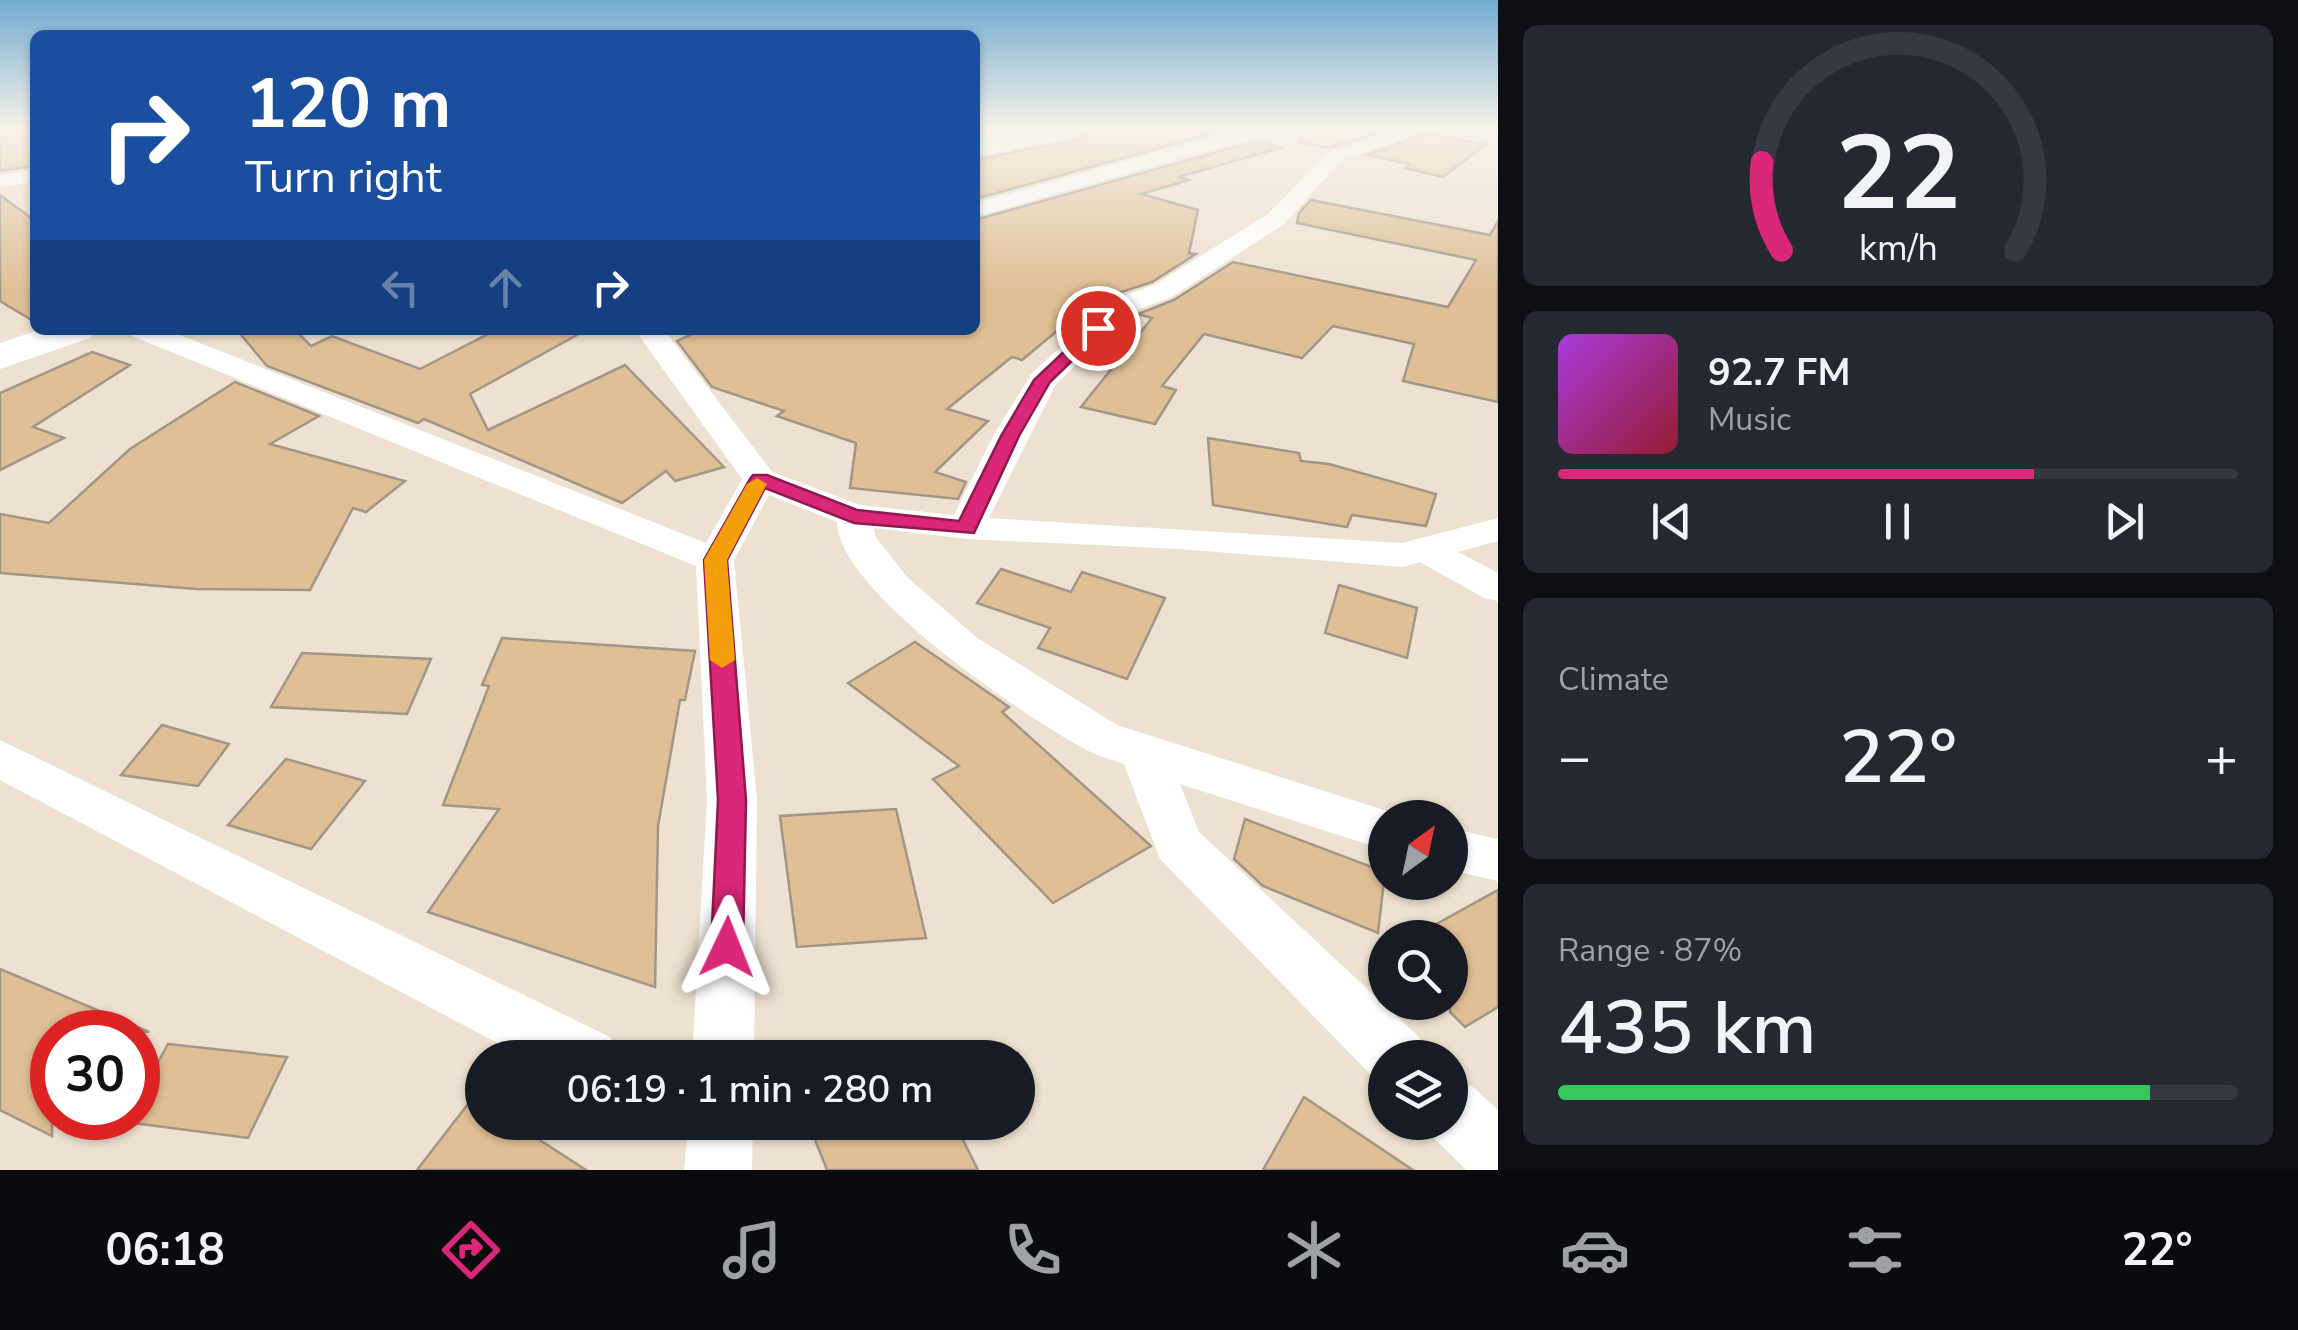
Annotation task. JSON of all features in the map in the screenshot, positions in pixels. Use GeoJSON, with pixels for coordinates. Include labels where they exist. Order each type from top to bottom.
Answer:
{"type":"FeatureCollection","features":[{"type":"Feature","properties":{"kind":"main road"},"geometry":{"type":"LineString","coordinates":[[0,344],[30,334]]}},
{"type":"Feature","properties":{"kind":"main road"},"geometry":{"type":"LineString","coordinates":[[0,357],[62,335]]}},
{"type":"Feature","properties":{"kind":"street"},"geometry":{"type":"LineString","coordinates":[[980,209],[1069,184]]}},
{"type":"Feature","properties":{"kind":"street"},"geometry":{"type":"LineString","coordinates":[[966,528],[1010,436],[1043,380],[1129,303],[1163,291],[1276,218],[1309,184]]}},
{"type":"Feature","properties":{"kind":"street"},"geometry":{"type":"LineString","coordinates":[[154,335],[716,560]]}},
{"type":"Feature","properties":{"kind":"street"},"geometry":{"type":"LineString","coordinates":[[653,335],[760,479],[854,516],[902,518],[966,528],[1180,538],[1403,555],[1498,530]]}},
{"type":"Feature","properties":{"kind":"street"},"geometry":{"type":"LineString","coordinates":[[724,1040],[732,800],[716,560],[760,479]]}},
{"type":"Feature","properties":{"kind":"street"},"geometry":{"type":"LineString","coordinates":[[854,516],[856,537],[893,586],[961,647],[1100,736],[1145,755],[1368,825]]}},
{"type":"Feature","properties":{"kind":"street"},"geometry":{"type":"LineString","coordinates":[[1424,549],[1498,589]]}},
{"type":"Feature","properties":{"kind":"street"},"geometry":{"type":"LineString","coordinates":[[1145,755],[1178,844],[1379,1040]]}},
{"type":"Feature","properties":{"kind":"street"},"geometry":{"type":"LineString","coordinates":[[0,758],[553,1040]]}},
{"type":"Feature","properties":{"kind":"street"},"geometry":{"type":"LineString","coordinates":[[1468,853],[1498,860]]}},
{"type":"Feature","properties":{"kind":"street"},"geometry":{"type":"LineString","coordinates":[[1468,1125],[1498,1154]]}},
{"type":"Feature","properties":{"kind":"building"},"geometry":{"type":"Polygon","coordinates":[[[980,184],[1031,184],[980,198],[980,184]]]}},
{"type":"Feature","properties":{"kind":"building"},"geometry":{"type":"Polygon","coordinates":[[[1104,184],[1177,184],[1141,194],[1198,210],[1189,253],[1196,254],[1152,282],[1118,293],[1104,304],[1093,301],[1022,360],[1012,357],[947,409],[988,421],[935,472],[966,482],[958,499],[850,488],[856,443],[777,416],[784,411],[712,387],[677,341],[690,335],[980,335],[980,219],[1104,184]]]}},
{"type":"Feature","properties":{"kind":"building"},"geometry":{"type":"Polygon","coordinates":[[[0,195],[30,217],[30,319],[0,301],[0,195]]]}},
{"type":"Feature","properties":{"kind":"building"},"geometry":{"type":"Polygon","coordinates":[[[1311,200],[1490,235],[1498,221],[1498,402],[1403,381],[1414,344],[1333,326],[1302,358],[1204,334],[1162,386],[1176,390],[1155,424],[1081,407],[1152,318],[1138,314],[1174,300],[1233,262],[1448,307],[1476,260],[1297,223],[1299,213],[1311,200]]]}},
{"type":"Feature","properties":{"kind":"building"},"geometry":{"type":"Polygon","coordinates":[[[241,335],[300,335],[311,346],[332,336],[420,369],[486,335],[577,335],[470,394],[488,430],[625,365],[724,467],[675,481],[666,471],[622,503],[424,419],[418,423],[267,366],[241,335]]]}},
{"type":"Feature","properties":{"kind":"building"},"geometry":{"type":"Polygon","coordinates":[[[92,352],[130,365],[33,427],[64,438],[0,470],[0,393],[92,352]]]}},
{"type":"Feature","properties":{"kind":"building"},"geometry":{"type":"Polygon","coordinates":[[[235,382],[319,416],[270,444],[405,481],[366,512],[353,508],[310,590],[196,589],[0,573],[0,514],[49,523],[130,449],[235,382]]]}},
{"type":"Feature","properties":{"kind":"building"},"geometry":{"type":"Polygon","coordinates":[[[1208,438],[1299,453],[1301,461],[1329,464],[1436,494],[1426,526],[1352,515],[1347,527],[1213,505],[1208,438]]]}},
{"type":"Feature","properties":{"kind":"building"},"geometry":{"type":"Polygon","coordinates":[[[1001,569],[1071,592],[1082,572],[1165,598],[1127,679],[1038,648],[1050,628],[977,603],[1001,569]]]}},
{"type":"Feature","properties":{"kind":"building"},"geometry":{"type":"Polygon","coordinates":[[[1339,585],[1417,608],[1407,658],[1325,633],[1339,585]]]}},
{"type":"Feature","properties":{"kind":"building"},"geometry":{"type":"Polygon","coordinates":[[[502,638],[695,651],[685,700],[680,700],[658,826],[655,987],[428,912],[499,809],[443,805],[489,686],[482,685],[502,638]]]}},
{"type":"Feature","properties":{"kind":"building"},"geometry":{"type":"Polygon","coordinates":[[[915,642],[1009,707],[1002,712],[1151,846],[1053,903],[933,779],[959,766],[848,683],[915,642]]]}},
{"type":"Feature","properties":{"kind":"building"},"geometry":{"type":"Polygon","coordinates":[[[302,653],[431,659],[407,714],[271,707],[302,653]]]}},
{"type":"Feature","properties":{"kind":"building"},"geometry":{"type":"Polygon","coordinates":[[[162,725],[229,744],[198,786],[121,775],[162,725]]]}},
{"type":"Feature","properties":{"kind":"building"},"geometry":{"type":"Polygon","coordinates":[[[286,759],[365,781],[311,849],[228,825],[286,759]]]}},
{"type":"Feature","properties":{"kind":"building"},"geometry":{"type":"Polygon","coordinates":[[[896,809],[926,938],[797,947],[780,816],[896,809]]]}},
{"type":"Feature","properties":{"kind":"building"},"geometry":{"type":"Polygon","coordinates":[[[1245,819],[1368,866],[1368,900],[1382,900],[1379,920],[1368,920],[1368,929],[1263,886],[1234,859],[1245,819]]]}},
{"type":"Feature","properties":{"kind":"building"},"geometry":{"type":"Polygon","coordinates":[[[1498,890],[1498,1007],[1465,1027],[1458,1020],[1468,1020],[1468,920],[1444,920],[1498,890]]]}},
{"type":"Feature","properties":{"kind":"building"},"geometry":{"type":"Polygon","coordinates":[[[0,969],[97,1010],[30,1010],[30,1125],[0,1110],[0,969]]]}},
{"type":"Feature","properties":{"kind":"building"},"geometry":{"type":"Polygon","coordinates":[[[168,1044],[287,1057],[248,1138],[160,1127],[160,1059],[168,1044]]]}},
{"type":"Feature","properties":{"kind":"building"},"geometry":{"type":"Polygon","coordinates":[[[1304,1097],[1413,1170],[1263,1170],[1304,1097]]]}},
{"type":"Feature","properties":{"kind":"building"},"geometry":{"type":"Polygon","coordinates":[[[465,1108],[465,1140],[540,1140],[586,1170],[417,1170],[465,1108]]]}},
{"type":"Feature","properties":{"kind":"building"},"geometry":{"type":"Polygon","coordinates":[[[815,1140],[963,1140],[978,1170],[827,1170],[815,1140]]]}},
{"type":"Feature","properties":{"kind":"slow traffic"},"geometry":{"type":"LineString","coordinates":[[722,660],[716,560],[757,484]]}},
{"type":"Feature","properties":{"kind":"route"},"geometry":{"type":"LineString","coordinates":[[727,947],[732,800],[716,560],[760,479],[854,516],[902,518],[966,528],[1010,436],[1043,380],[1098,328]]}}]}
